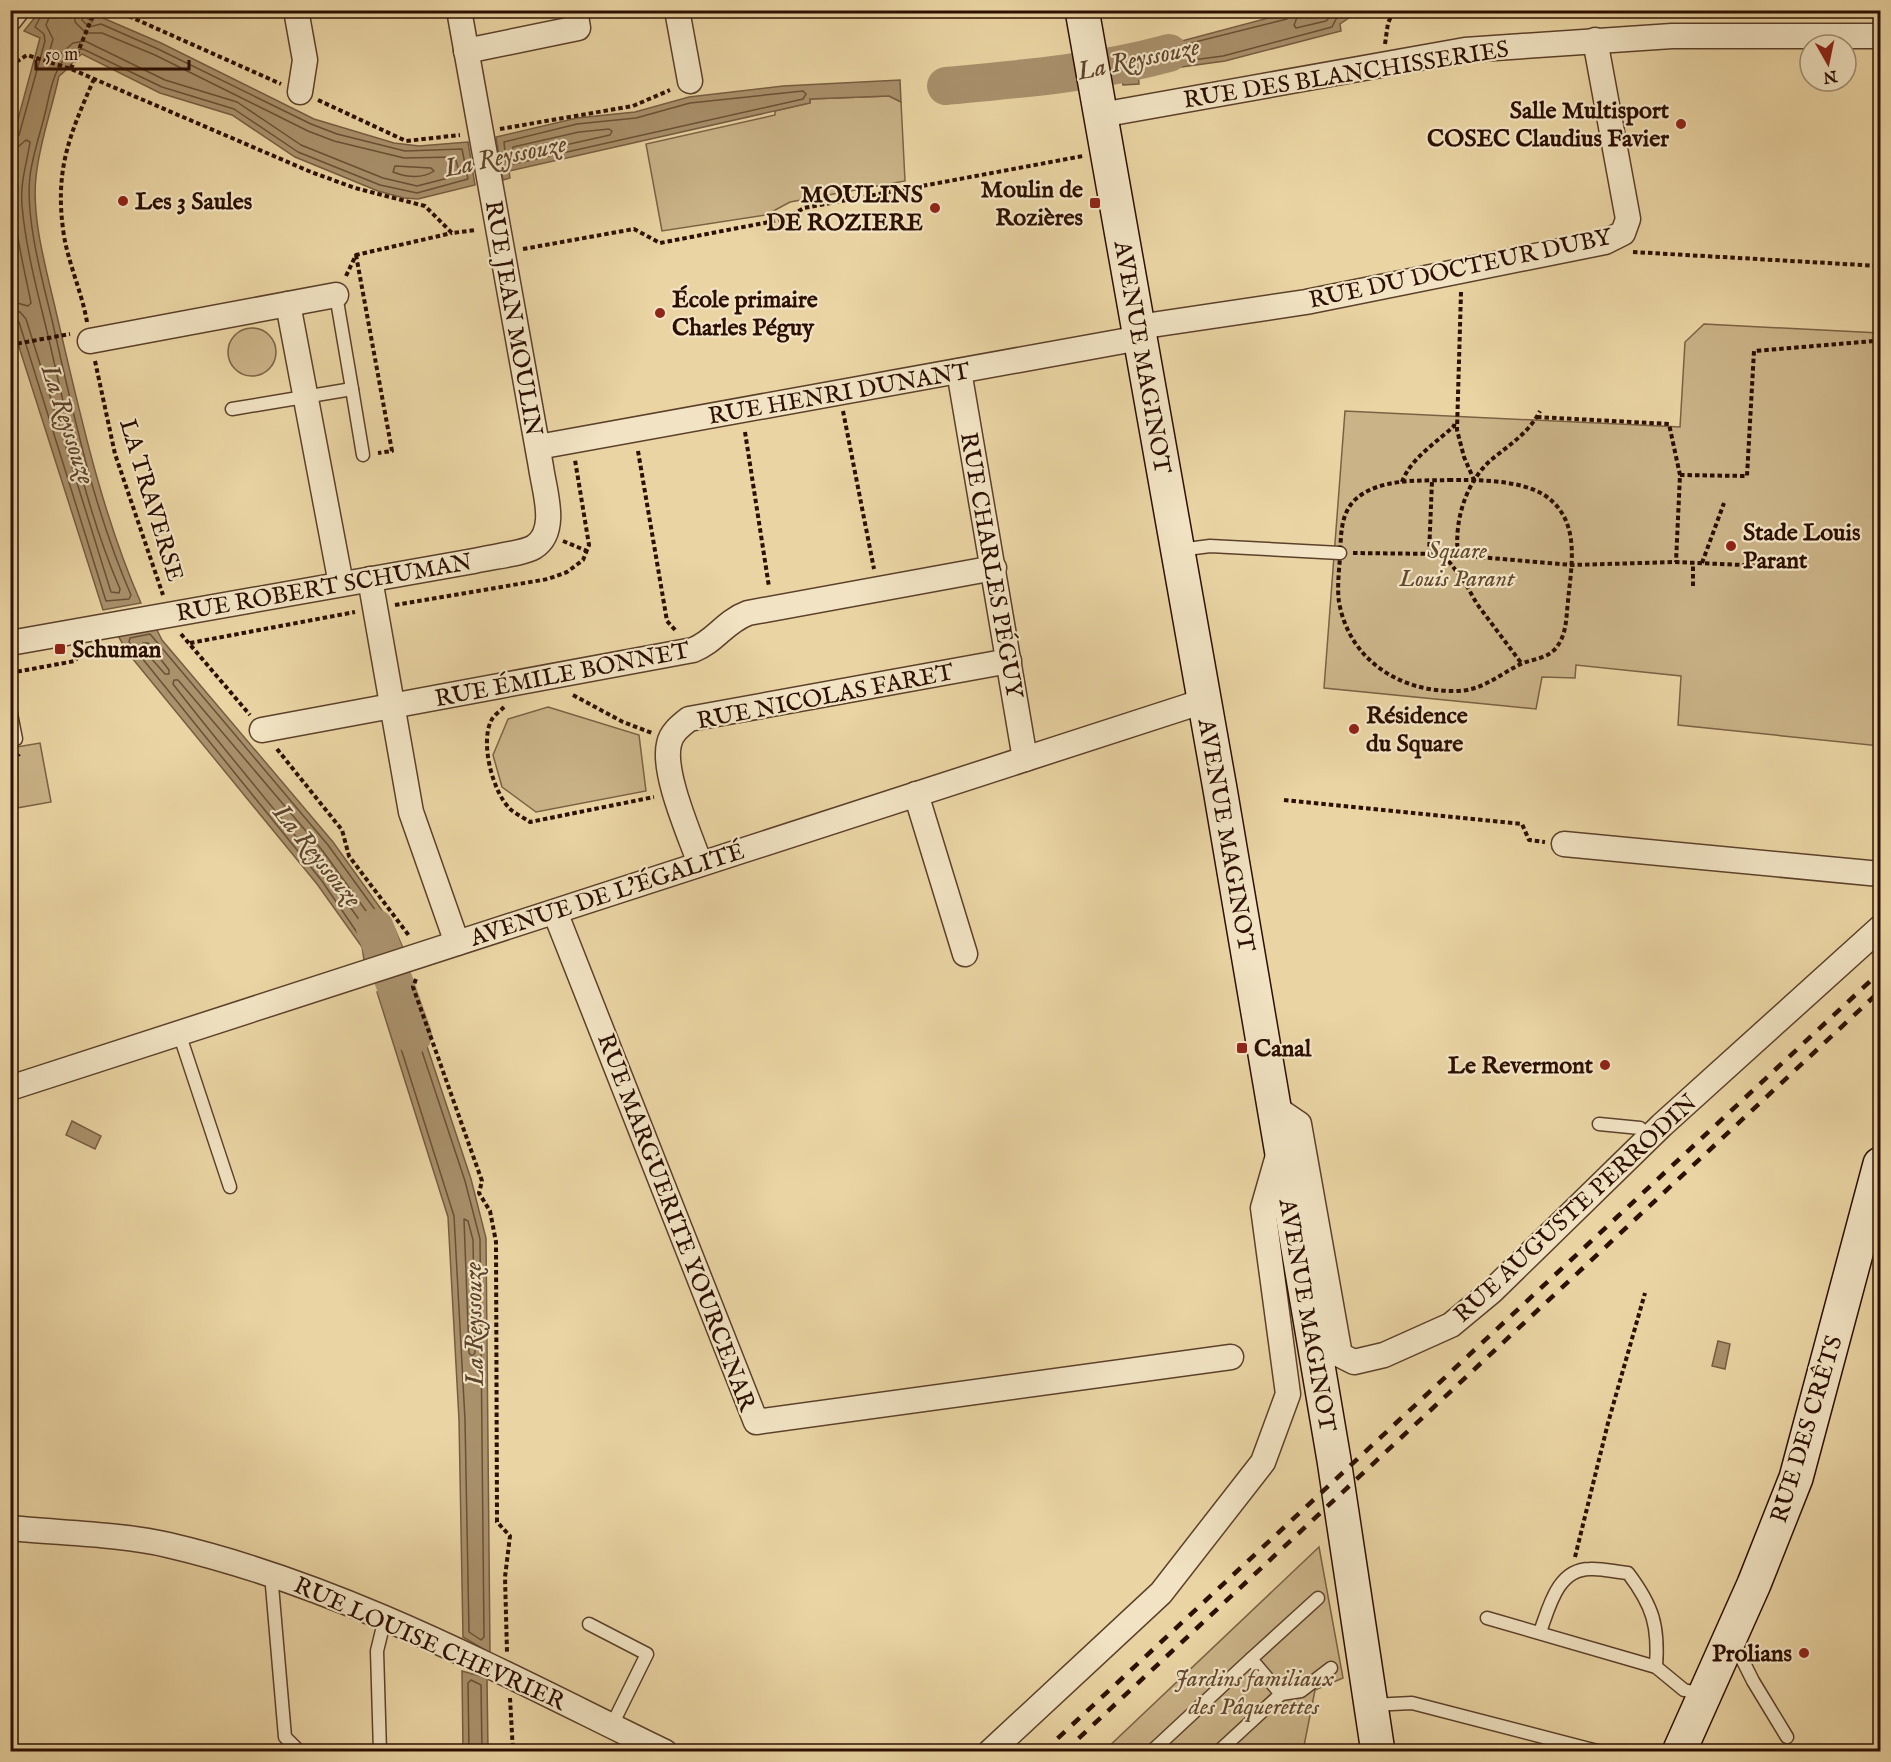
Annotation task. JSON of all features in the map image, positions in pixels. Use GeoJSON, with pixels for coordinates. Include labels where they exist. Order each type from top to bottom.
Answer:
{"type":"FeatureCollection","features":[{"type":"Feature","properties":{"kind":"main road","name":"AVENUE MAGINOT"},"geometry":{"type":"LineString","coordinates":[[1082,10],[1178,550],[1271,1105],[1334,1460],[1378,1752]]}},
{"type":"Feature","properties":{"kind":"main road","name":"RUE DES CRÊTS"},"geometry":{"type":"LineString","coordinates":[[1679,1752],[1731,1637],[1796,1478],[1881,1164]]}},
{"type":"Feature","properties":{"kind":"street"},"geometry":{"type":"LineString","coordinates":[[10,19],[17,10]]}},
{"type":"Feature","properties":{"kind":"street"},"geometry":{"type":"LineString","coordinates":[[296,10],[305,60],[300,92]]}},
{"type":"Feature","properties":{"kind":"street","name":"RUE JEAN MOULIN"},"geometry":{"type":"LineString","coordinates":[[459,10],[538,447]]}},
{"type":"Feature","properties":{"kind":"street"},"geometry":{"type":"LineString","coordinates":[[466,51],[578,28],[575,10]]}},
{"type":"Feature","properties":{"kind":"street"},"geometry":{"type":"LineString","coordinates":[[677,10],[690,81]]}},
{"type":"Feature","properties":{"kind":"street","name":"RUE DES BLANCHISSERIES"},"geometry":{"type":"LineString","coordinates":[[1099,108],[1465,50],[1672,36],[1798,36]]}},
{"type":"Feature","properties":{"kind":"street","name":"RUE DES BLANCHISSERIES"},"geometry":{"type":"LineString","coordinates":[[1858,36],[1881,36]]}},
{"type":"Feature","properties":{"kind":"street","name":"RUE DU DOCTEUR DUBY"},"geometry":{"type":"LineString","coordinates":[[1139,333],[1605,242],[1623,233],[1628,219],[1595,40]]}},
{"type":"Feature","properties":{"kind":"street"},"geometry":{"type":"LineString","coordinates":[[82,337],[336,296]]}},
{"type":"Feature","properties":{"kind":"street"},"geometry":{"type":"LineString","coordinates":[[288,304],[340,584]]}},
{"type":"Feature","properties":{"kind":"street","name":"RUE HENRI DUNANT"},"geometry":{"type":"LineString","coordinates":[[538,447],[959,371],[1139,333]]}},
{"type":"Feature","properties":{"kind":"street","name":"RUE CHARLES PÉGUY"},"geometry":{"type":"LineString","coordinates":[[959,371],[1025,759]]}},
{"type":"Feature","properties":{"kind":"street","name":"RUE ROBERT SCHUMAN"},"geometry":{"type":"LineString","coordinates":[[10,643],[370,579],[534,547],[546,534],[549,518],[538,447]]}},
{"type":"Feature","properties":{"kind":"street","name":"RUE ÉMILE BONNET"},"geometry":{"type":"LineString","coordinates":[[262,730],[693,650],[706,645],[732,619],[776,608],[994,568]]}},
{"type":"Feature","properties":{"kind":"street"},"geometry":{"type":"LineString","coordinates":[[370,579],[411,812],[457,943]]}},
{"type":"Feature","properties":{"kind":"street","name":"RUE NICOLAS FARET"},"geometry":{"type":"LineString","coordinates":[[700,864],[675,793],[670,771],[669,744],[676,729],[689,720],[1009,661]]}},
{"type":"Feature","properties":{"kind":"street","name":"AVENUE DE L'ÉGALITÉ"},"geometry":{"type":"LineString","coordinates":[[10,1088],[1204,701]]}},
{"type":"Feature","properties":{"kind":"street"},"geometry":{"type":"LineString","coordinates":[[916,794],[965,954]]}},
{"type":"Feature","properties":{"kind":"street"},"geometry":{"type":"LineString","coordinates":[[1564,844],[1881,874]]}},
{"type":"Feature","properties":{"kind":"street","name":"RUE MARGUERITE YOURCENAR"},"geometry":{"type":"LineString","coordinates":[[555,912],[756,1422],[1230,1357]]}},
{"type":"Feature","properties":{"kind":"street","name":"RUE AUGUSTE PERRODIN"},"geometry":{"type":"LineString","coordinates":[[1271,1105],[1299,1124],[1340,1355],[1354,1362],[1384,1355],[1451,1324],[1492,1292],[1649,1138],[1881,928]]}},
{"type":"Feature","properties":{"kind":"street"},"geometry":{"type":"LineString","coordinates":[[990,1752],[1161,1593],[1263,1462],[1288,1394],[1263,1208],[1279,1150]]}},
{"type":"Feature","properties":{"kind":"street","name":"RUE LOUISE CHEVRIER"},"geometry":{"type":"LineString","coordinates":[[10,1528],[166,1544],[330,1594],[508,1675],[665,1752]]}},
{"type":"Feature","properties":{"kind":"lane"},"geometry":{"type":"LineString","coordinates":[[1858,38],[1881,47]]}},
{"type":"Feature","properties":{"kind":"lane"},"geometry":{"type":"LineString","coordinates":[[336,296],[363,456]]}},
{"type":"Feature","properties":{"kind":"lane"},"geometry":{"type":"LineString","coordinates":[[232,409],[352,389]]}},
{"type":"Feature","properties":{"kind":"lane"},"geometry":{"type":"LineString","coordinates":[[1178,550],[1210,546],[1340,553]]}},
{"type":"Feature","properties":{"kind":"lane"},"geometry":{"type":"LineString","coordinates":[[10,709],[16,739],[10,740]]}},
{"type":"Feature","properties":{"kind":"lane"},"geometry":{"type":"LineString","coordinates":[[179,1033],[230,1187]]}},
{"type":"Feature","properties":{"kind":"lane"},"geometry":{"type":"LineString","coordinates":[[1599,1124],[1640,1128],[1649,1138]]}},
{"type":"Feature","properties":{"kind":"lane"},"geometry":{"type":"LineString","coordinates":[[1540,1632],[1556,1590],[1571,1575],[1588,1568],[1628,1573],[1647,1598],[1658,1635],[1656,1667]]}},
{"type":"Feature","properties":{"kind":"lane"},"geometry":{"type":"LineString","coordinates":[[270,1574],[285,1737],[300,1752]]}},
{"type":"Feature","properties":{"kind":"lane"},"geometry":{"type":"LineString","coordinates":[[1150,1752],[1318,1598]]}},
{"type":"Feature","properties":{"kind":"lane"},"geometry":{"type":"LineString","coordinates":[[380,1752],[377,1651],[385,1618]]}},
{"type":"Feature","properties":{"kind":"lane"},"geometry":{"type":"LineString","coordinates":[[1487,1618],[1656,1667],[1684,1690],[1706,1695]]}},
{"type":"Feature","properties":{"kind":"lane"},"geometry":{"type":"LineString","coordinates":[[589,1624],[647,1654],[612,1725]]}},
{"type":"Feature","properties":{"kind":"lane"},"geometry":{"type":"LineString","coordinates":[[1731,1637],[1753,1681],[1787,1737]]}},
{"type":"Feature","properties":{"kind":"lane"},"geometry":{"type":"LineString","coordinates":[[1251,1659],[1281,1694]]}},
{"type":"Feature","properties":{"kind":"lane"},"geometry":{"type":"LineString","coordinates":[[1218,1752],[1281,1694],[1301,1691],[1331,1668]]}},
{"type":"Feature","properties":{"kind":"lane"},"geometry":{"type":"LineString","coordinates":[[1371,1705],[1412,1703],[1601,1752]]}},
{"type":"Feature","properties":{"kind":"path"},"geometry":{"type":"LineString","coordinates":[[116,10],[406,141],[480,133],[633,106],[690,81]]}},
{"type":"Feature","properties":{"kind":"path"},"geometry":{"type":"LineString","coordinates":[[1388,64],[1385,40],[1394,10]]}},
{"type":"Feature","properties":{"kind":"path"},"geometry":{"type":"LineString","coordinates":[[71,68],[94,11]]}},
{"type":"Feature","properties":{"kind":"path"},"geometry":{"type":"LineString","coordinates":[[10,66],[27,55],[71,68],[311,172],[355,188],[425,206],[452,233]]}},
{"type":"Feature","properties":{"kind":"path","name":"LA TRAVERSE"},"geometry":{"type":"LineString","coordinates":[[94,79],[69,137],[60,193],[64,237],[82,337],[115,454],[173,626],[262,730],[342,830],[349,856],[413,940],[417,956]]}},
{"type":"Feature","properties":{"kind":"path"},"geometry":{"type":"LineString","coordinates":[[502,252],[634,229],[660,243],[784,219],[804,208],[1107,152]]}},
{"type":"Feature","properties":{"kind":"path"},"geometry":{"type":"LineString","coordinates":[[336,296],[356,255],[452,233],[498,227]]}},
{"type":"Feature","properties":{"kind":"path"},"geometry":{"type":"LineString","coordinates":[[1618,236],[1635,254],[1881,266]]}},
{"type":"Feature","properties":{"kind":"path"},"geometry":{"type":"LineString","coordinates":[[1462,271],[1457,415],[1459,444],[1474,480]]}},
{"type":"Feature","properties":{"kind":"path"},"geometry":{"type":"LineString","coordinates":[[10,345],[82,337]]}},
{"type":"Feature","properties":{"kind":"path"},"geometry":{"type":"LineString","coordinates":[[1680,476],[1747,477],[1754,351],[1874,341],[1881,337]]}},
{"type":"Feature","properties":{"kind":"path"},"geometry":{"type":"LineString","coordinates":[[840,393],[878,590]]}},
{"type":"Feature","properties":{"kind":"path"},"geometry":{"type":"LineString","coordinates":[[741,410],[768,584],[776,608]]}},
{"type":"Feature","properties":{"kind":"path"},"geometry":{"type":"LineString","coordinates":[[1458,555],[1456,536],[1462,507],[1474,480],[1491,460],[1534,424],[1540,411]]}},
{"type":"Feature","properties":{"kind":"path"},"geometry":{"type":"LineString","coordinates":[[1402,482],[1419,458],[1454,426],[1457,415]]}},
{"type":"Feature","properties":{"kind":"path"},"geometry":{"type":"LineString","coordinates":[[1537,417],[1669,424],[1680,476],[1676,562]]}},
{"type":"Feature","properties":{"kind":"path"},"geometry":{"type":"LineString","coordinates":[[634,430],[667,621],[693,650]]}},
{"type":"Feature","properties":{"kind":"path"},"geometry":{"type":"LineString","coordinates":[[1429,554],[1432,480]]}},
{"type":"Feature","properties":{"kind":"path"},"geometry":{"type":"LineString","coordinates":[[1432,480],[1474,480],[1524,486],[1553,501],[1568,525],[1572,566],[1562,640],[1553,651],[1522,664],[1498,679],[1464,691],[1420,688],[1380,670],[1360,649],[1342,613],[1339,600],[1342,525],[1347,510],[1357,497],[1374,489],[1402,482],[1432,480]]}},
{"type":"Feature","properties":{"kind":"path"},"geometry":{"type":"LineString","coordinates":[[1702,564],[1724,503]]}},
{"type":"Feature","properties":{"kind":"path"},"geometry":{"type":"LineString","coordinates":[[1340,553],[1443,554],[1572,566],[1676,562],[1765,566]]}},
{"type":"Feature","properties":{"kind":"path"},"geometry":{"type":"LineString","coordinates":[[1443,554],[1522,664]]}},
{"type":"Feature","properties":{"kind":"path"},"geometry":{"type":"LineString","coordinates":[[1693,563],[1693,586]]}},
{"type":"Feature","properties":{"kind":"path"},"geometry":{"type":"LineString","coordinates":[[564,691],[623,722],[671,739]]}},
{"type":"Feature","properties":{"kind":"path"},"geometry":{"type":"LineString","coordinates":[[510,702],[491,719],[486,740],[498,792],[511,810],[530,822],[675,793]]}},
{"type":"Feature","properties":{"kind":"path"},"geometry":{"type":"LineString","coordinates":[[1284,800],[1521,824],[1528,840],[1564,844]]}},
{"type":"Feature","properties":{"kind":"path"},"geometry":{"type":"LineString","coordinates":[[417,956],[416,978],[413,987],[482,1181],[479,1193],[490,1211],[496,1242],[497,1522],[510,1536],[505,1577],[513,1752]]}},
{"type":"Feature","properties":{"kind":"path"},"geometry":{"type":"LineString","coordinates":[[1571,1575],[1605,1435],[1644,1293]]}},
{"type":"Feature","properties":{"kind":"green space"},"geometry":{"type":"Polygon","coordinates":[[[889,96],[901,102],[905,181],[790,202],[766,215],[662,231],[646,144],[775,115],[775,111],[810,103],[810,99],[889,96]]]}},
{"type":"Feature","properties":{"kind":"green space","name":"Stade Louis Parant"},"geometry":{"type":"Polygon","coordinates":[[[1704,324],[1880,333],[1880,746],[1678,725],[1681,676],[1576,665],[1575,678],[1542,677],[1536,709],[1324,688],[1345,411],[1680,427],[1685,342],[1704,324]]]}},
{"type":"Feature","properties":{"kind":"green space"},"geometry":{"type":"Polygon","coordinates":[[[247,328],[257,328],[269,335],[276,347],[276,357],[269,369],[257,376],[247,376],[232,365],[228,357],[228,347],[239,332],[247,328]]]}},
{"type":"Feature","properties":{"kind":"green space"},"geometry":{"type":"Polygon","coordinates":[[[548,707],[639,735],[646,791],[536,812],[502,787],[493,755],[508,719],[548,707]]]}},
{"type":"Feature","properties":{"kind":"green space"},"geometry":{"type":"Polygon","coordinates":[[[40,743],[51,802],[11,809],[11,748],[40,743]]]}},
{"type":"Feature","properties":{"kind":"green space","name":"Jardins familiaux des Pâquerettes"},"geometry":{"type":"Polygon","coordinates":[[[1319,1547],[1343,1678],[1315,1690],[1303,1751],[1103,1752],[1319,1547]]]}},
{"type":"Feature","properties":{"kind":"water"},"geometry":{"type":"Polygon","coordinates":[[[40,11],[90,11],[87,18],[92,22],[96,15],[161,43],[314,119],[394,143],[419,146],[468,142],[475,185],[418,199],[404,198],[378,191],[295,157],[232,115],[160,93],[82,54],[59,76],[36,177],[38,229],[93,462],[114,533],[141,603],[103,610],[20,350],[11,310],[11,145],[40,38],[24,31],[40,11]]]}},
{"type":"Feature","properties":{"kind":"water"},"geometry":{"type":"Polygon","coordinates":[[[1295,11],[1359,11],[1340,24],[1341,31],[1225,61],[1138,73],[1139,84],[1123,85],[1118,54],[1163,46],[1295,11]]]}},
{"type":"Feature","properties":{"kind":"water"},"geometry":{"type":"Polygon","coordinates":[[[1057,66],[1060,88],[955,91],[955,99],[946,100],[945,77],[1057,66]]]}},
{"type":"Feature","properties":{"kind":"water"},"geometry":{"type":"Polygon","coordinates":[[[900,80],[901,102],[889,96],[810,99],[810,103],[509,171],[510,178],[503,180],[496,137],[577,118],[635,112],[689,97],[783,86],[900,80]]]}},
{"type":"Feature","properties":{"kind":"water"},"geometry":{"type":"Polygon","coordinates":[[[155,626],[162,640],[333,842],[394,927],[403,948],[364,960],[362,947],[317,884],[128,653],[117,634],[155,626]]]}},
{"type":"Feature","properties":{"kind":"water"},"geometry":{"type":"Polygon","coordinates":[[[406,983],[471,1179],[486,1238],[490,1653],[463,1637],[459,1420],[448,1217],[377,992],[406,983]]]}},
{"type":"Feature","properties":{"kind":"water"},"geometry":{"type":"Polygon","coordinates":[[[72,1121],[101,1136],[95,1149],[66,1135],[72,1121]]]}},
{"type":"Feature","properties":{"kind":"water"},"geometry":{"type":"Polygon","coordinates":[[[1718,1341],[1730,1344],[1725,1369],[1712,1366],[1718,1341]]]}},
{"type":"Feature","properties":{"kind":"water"},"geometry":{"type":"Polygon","coordinates":[[[462,1671],[487,1678],[488,1751],[463,1751],[462,1671]]]}},
{"type":"Feature","properties":{"kind":"waterway","name":"La Reyssouze"},"geometry":{"type":"LineString","coordinates":[[946,86],[1030,78],[1114,66],[1169,53]]}},
{"type":"Feature","properties":{"kind":"waterway","name":"La Reyssouze"},"geometry":{"type":"LineString","coordinates":[[375,928],[413,1035]]}},
{"type":"Feature","properties":{"kind":"railway"},"geometry":{"type":"LineString","coordinates":[[1043,1752],[1880,972]]}},
{"type":"Feature","properties":{"kind":"railway"},"geometry":{"type":"LineString","coordinates":[[1064,1752],[1880,991]]}},
{"type":"Feature","properties":{"kind":"place","name":"Salle Multisport COSEC Claudius Favier"},"geometry":{"type":"Point","coordinates":[1681,124]}},
{"type":"Feature","properties":{"kind":"place","name":"Les 3 Saules"},"geometry":{"type":"Point","coordinates":[123,201]}},
{"type":"Feature","properties":{"kind":"place","name":"Moulin de Rozières"},"geometry":{"type":"Point","coordinates":[1095,203]}},
{"type":"Feature","properties":{"kind":"place","name":"MOULINS DE ROZIERE"},"geometry":{"type":"Point","coordinates":[935,208]}},
{"type":"Feature","properties":{"kind":"place","name":"École primaire Charles Péguy"},"geometry":{"type":"Point","coordinates":[660,313]}},
{"type":"Feature","properties":{"kind":"place","name":"Stade Louis Parant"},"geometry":{"type":"Point","coordinates":[1731,546]}},
{"type":"Feature","properties":{"kind":"place","name":"Schuman"},"geometry":{"type":"Point","coordinates":[60,649]}},
{"type":"Feature","properties":{"kind":"place","name":"Résidence du Square"},"geometry":{"type":"Point","coordinates":[1354,729]}},
{"type":"Feature","properties":{"kind":"place","name":"Canal"},"geometry":{"type":"Point","coordinates":[1242,1048]}},
{"type":"Feature","properties":{"kind":"place","name":"Le Revermont"},"geometry":{"type":"Point","coordinates":[1605,1065]}},
{"type":"Feature","properties":{"kind":"place","name":"Prolians"},"geometry":{"type":"Point","coordinates":[1804,1653]}},
{"type":"Feature","properties":{"kind":"park label","name":"Square Louis Parant"},"geometry":{"type":"Point","coordinates":[1457,564]}}]}
